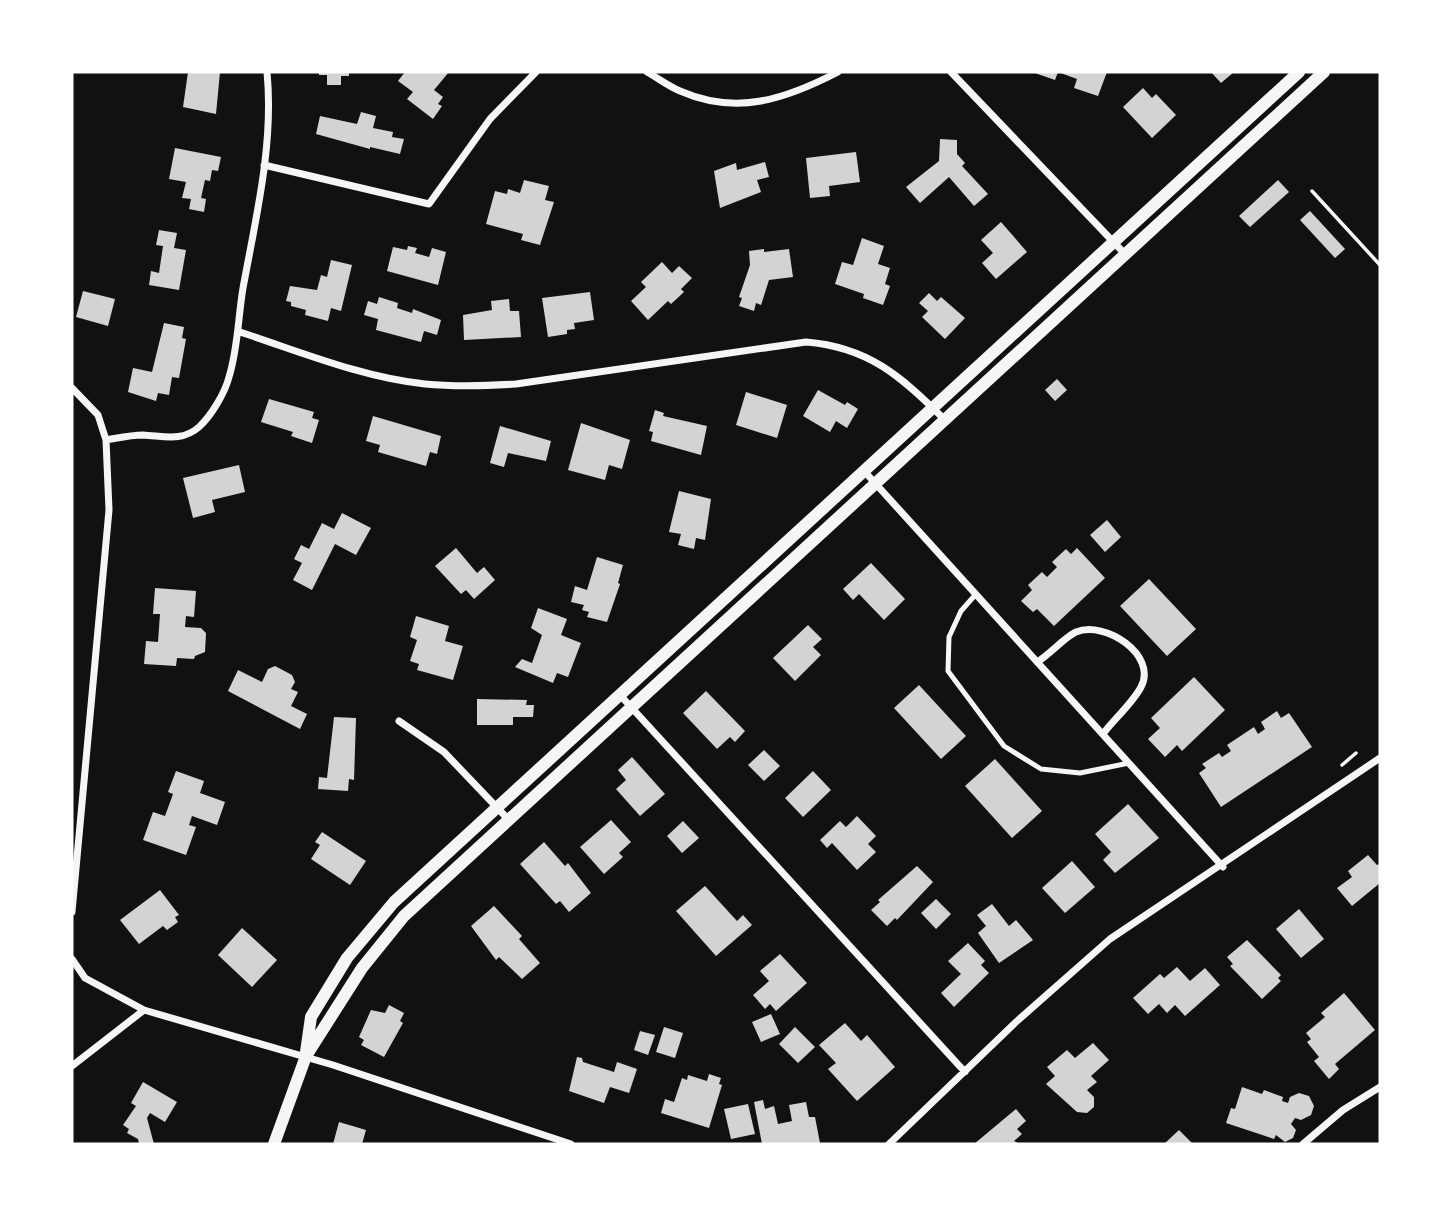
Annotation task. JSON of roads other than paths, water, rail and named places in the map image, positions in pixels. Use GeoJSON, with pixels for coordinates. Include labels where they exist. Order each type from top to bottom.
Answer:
{"type":"FeatureCollection","features":[{"type":"Feature","properties":{"kind":"street"},"geometry":{"type":"LineString","coordinates":[[106,440],[141,435],[168,438],[186,436],[200,426],[229,380],[240,332],[242,299],[264,165],[270,100],[267,72]]}},
{"type":"Feature","properties":{"kind":"street"},"geometry":{"type":"LineString","coordinates":[[264,165],[429,204],[490,119],[536,72]]}},
{"type":"Feature","properties":{"kind":"street"},"geometry":{"type":"LineString","coordinates":[[647,72],[698,98],[733,105],[775,100],[838,72]]}},
{"type":"Feature","properties":{"kind":"street"},"geometry":{"type":"LineString","coordinates":[[951,72],[1125,253]]}},
{"type":"Feature","properties":{"kind":"street"},"geometry":{"type":"LineString","coordinates":[[306,1056],[311,1017],[347,958],[394,902],[1299,72]]}},
{"type":"Feature","properties":{"kind":"street"},"geometry":{"type":"LineString","coordinates":[[274,1144],[306,1056],[362,968],[404,916],[1324,72]]}},
{"type":"Feature","properties":{"kind":"street"},"geometry":{"type":"LineString","coordinates":[[240,332],[288,349],[388,377],[468,387],[516,384],[806,342],[836,345],[862,353],[883,366],[944,418]]}},
{"type":"Feature","properties":{"kind":"street"},"geometry":{"type":"LineString","coordinates":[[72,388],[98,415],[106,440],[109,510],[72,912]]}},
{"type":"Feature","properties":{"kind":"street"},"geometry":{"type":"LineString","coordinates":[[865,472],[1223,867]]}},
{"type":"Feature","properties":{"kind":"street"},"geometry":{"type":"LineString","coordinates":[[1038,662],[1075,632],[1093,629],[1110,633],[1125,641],[1139,659],[1144,675],[1141,688],[1103,734]]}},
{"type":"Feature","properties":{"kind":"street"},"geometry":{"type":"LineString","coordinates":[[620,695],[965,1072]]}},
{"type":"Feature","properties":{"kind":"street"},"geometry":{"type":"LineString","coordinates":[[399,721],[444,752],[508,818]]}},
{"type":"Feature","properties":{"kind":"street"},"geometry":{"type":"LineString","coordinates":[[890,1144],[1016,1022],[1110,939],[1223,867],[1380,758]]}},
{"type":"Feature","properties":{"kind":"street"},"geometry":{"type":"LineString","coordinates":[[72,959],[85,978],[144,1010],[306,1056],[571,1144]]}},
{"type":"Feature","properties":{"kind":"street"},"geometry":{"type":"LineString","coordinates":[[72,1066],[144,1010]]}},
{"type":"Feature","properties":{"kind":"street"},"geometry":{"type":"LineString","coordinates":[[1303,1144],[1343,1110],[1380,1087]]}},
{"type":"Feature","properties":{"kind":"lane"},"geometry":{"type":"LineString","coordinates":[[976,594],[961,611],[949,637],[947,671],[1004,746],[1041,769],[1080,773],[1129,763]]}}]}
